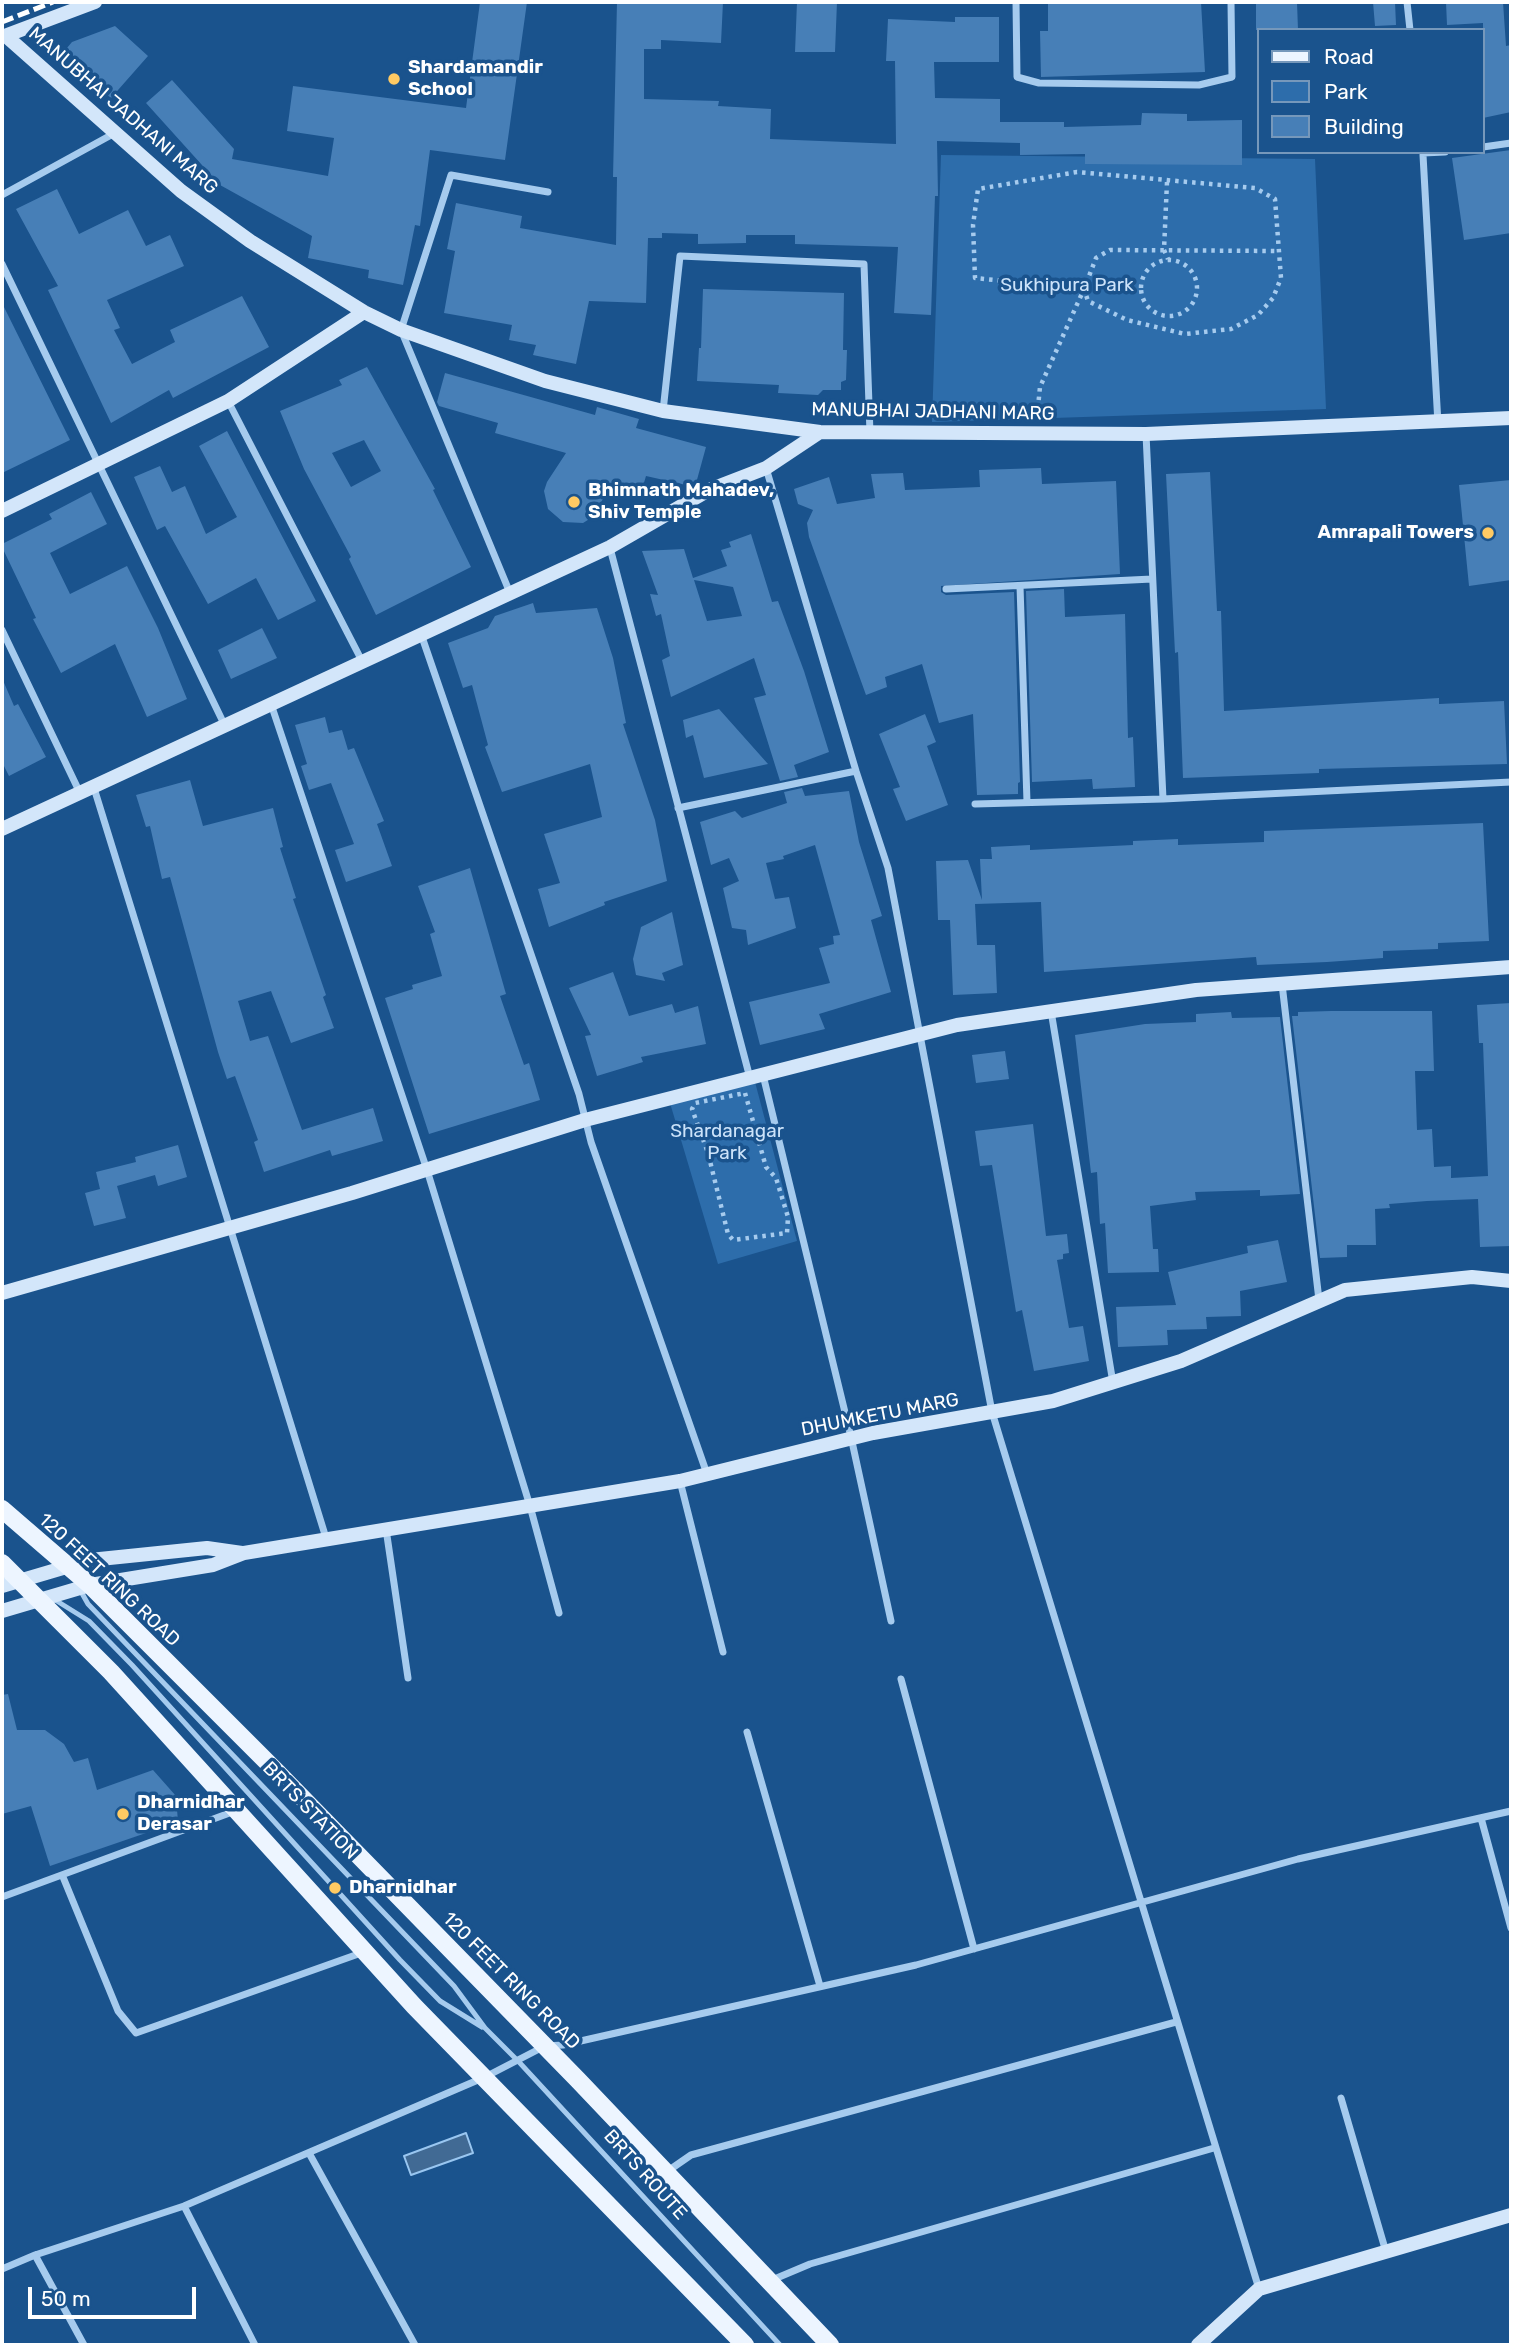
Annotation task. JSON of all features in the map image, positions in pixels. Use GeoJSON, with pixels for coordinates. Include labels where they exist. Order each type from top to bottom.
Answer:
{"type":"FeatureCollection","features":[{"type":"Feature","properties":{"kind":"main road","name":"120 FEET RING ROAD"},"geometry":{"type":"LineString","coordinates":[[2,1509],[68,1566],[84,1587],[545,2046],[830,2345]]}},
{"type":"Feature","properties":{"kind":"main road"},"geometry":{"type":"LineString","coordinates":[[3,1565],[46,1599],[366,1952],[745,2345]]}},
{"type":"Feature","properties":{"kind":"street"},"geometry":{"type":"LineString","coordinates":[[4,37],[95,2]]}},
{"type":"Feature","properties":{"kind":"street"},"geometry":{"type":"LineString","coordinates":[[1016,2],[1017,77],[1039,83],[1199,85],[1232,77],[1231,2]]}},
{"type":"Feature","properties":{"kind":"street"},"geometry":{"type":"LineString","coordinates":[[1407,2],[1410,28]]}},
{"type":"Feature","properties":{"kind":"street","name":"MANUBHAI JADHANI MARG"},"geometry":{"type":"LineString","coordinates":[[4,37],[181,191],[250,240],[364,312],[401,330],[545,381],[663,411],[820,432],[870,433],[1146,434],[1438,424],[1511,418]]}},
{"type":"Feature","properties":{"kind":"street"},"geometry":{"type":"LineString","coordinates":[[2,195],[113,134]]}},
{"type":"Feature","properties":{"kind":"street"},"geometry":{"type":"LineString","coordinates":[[1485,147],[1511,143]]}},
{"type":"Feature","properties":{"kind":"street"},"geometry":{"type":"LineString","coordinates":[[1423,154],[1438,424]]}},
{"type":"Feature","properties":{"kind":"street"},"geometry":{"type":"LineString","coordinates":[[510,593],[401,330],[451,175],[548,192]]}},
{"type":"Feature","properties":{"kind":"street"},"geometry":{"type":"LineString","coordinates":[[663,411],[680,256],[864,264],[870,433]]}},
{"type":"Feature","properties":{"kind":"street"},"geometry":{"type":"LineString","coordinates":[[2,264],[96,464],[225,726]]}},
{"type":"Feature","properties":{"kind":"street"},"geometry":{"type":"LineString","coordinates":[[2,511],[228,401],[364,312]]}},
{"type":"Feature","properties":{"kind":"street"},"geometry":{"type":"LineString","coordinates":[[228,401],[362,661]]}},
{"type":"Feature","properties":{"kind":"street"},"geometry":{"type":"LineString","coordinates":[[2,830],[610,547],[709,490],[766,468],[820,432]]}},
{"type":"Feature","properties":{"kind":"street"},"geometry":{"type":"LineString","coordinates":[[1146,434],[1163,799]]}},
{"type":"Feature","properties":{"kind":"street"},"geometry":{"type":"LineString","coordinates":[[766,468],[856,771],[888,868],[992,1412],[1139,1903],[1259,2289]]}},
{"type":"Feature","properties":{"kind":"street"},"geometry":{"type":"LineString","coordinates":[[610,547],[678,808],[756,1076],[850,1437],[891,1621]]}},
{"type":"Feature","properties":{"kind":"street"},"geometry":{"type":"LineString","coordinates":[[946,589],[1152,579]]}},
{"type":"Feature","properties":{"kind":"street"},"geometry":{"type":"LineString","coordinates":[[1020,586],[1027,803]]}},
{"type":"Feature","properties":{"kind":"street"},"geometry":{"type":"LineString","coordinates":[[2,630],[87,791],[232,1227],[326,1538]]}},
{"type":"Feature","properties":{"kind":"street"},"geometry":{"type":"LineString","coordinates":[[421,634],[707,1474]]}},
{"type":"Feature","properties":{"kind":"street"},"geometry":{"type":"LineString","coordinates":[[271,704],[427,1170],[530,1506],[559,1613]]}},
{"type":"Feature","properties":{"kind":"street"},"geometry":{"type":"LineString","coordinates":[[678,808],[856,771]]}},
{"type":"Feature","properties":{"kind":"street"},"geometry":{"type":"LineString","coordinates":[[975,804],[1163,799],[1511,782]]}},
{"type":"Feature","properties":{"kind":"street"},"geometry":{"type":"LineString","coordinates":[[2,1293],[427,1170],[585,1121],[957,1025],[1196,990],[1511,967]]}},
{"type":"Feature","properties":{"kind":"street"},"geometry":{"type":"LineString","coordinates":[[1282,984],[1319,1301]]}},
{"type":"Feature","properties":{"kind":"street"},"geometry":{"type":"LineString","coordinates":[[1051,1011],[1113,1383]]}},
{"type":"Feature","properties":{"kind":"street","name":"DHUMKETU MARG"},"geometry":{"type":"LineString","coordinates":[[244,1553],[680,1481],[850,1437],[1054,1401],[1181,1362],[1345,1290],[1472,1277],[1511,1281]]}},
{"type":"Feature","properties":{"kind":"street"},"geometry":{"type":"LineString","coordinates":[[680,1481],[723,1653]]}},
{"type":"Feature","properties":{"kind":"street"},"geometry":{"type":"LineString","coordinates":[[386,1528],[408,1678]]}},
{"type":"Feature","properties":{"kind":"street"},"geometry":{"type":"LineString","coordinates":[[2,1586],[90,1560],[207,1548],[244,1553]]}},
{"type":"Feature","properties":{"kind":"street"},"geometry":{"type":"LineString","coordinates":[[2,1611],[84,1587],[213,1566],[244,1553]]}},
{"type":"Feature","properties":{"kind":"street"},"geometry":{"type":"LineString","coordinates":[[901,1679],[974,1949]]}},
{"type":"Feature","properties":{"kind":"street"},"geometry":{"type":"LineString","coordinates":[[747,1732],[820,1986]]}},
{"type":"Feature","properties":{"kind":"street"},"geometry":{"type":"LineString","coordinates":[[2,1897],[63,1877],[236,1811]]}},
{"type":"Feature","properties":{"kind":"street"},"geometry":{"type":"LineString","coordinates":[[2,2269],[35,2255],[184,2206],[519,2062],[545,2046],[563,2045],[974,1949],[1298,1859],[1511,1811]]}},
{"type":"Feature","properties":{"kind":"street"},"geometry":{"type":"LineString","coordinates":[[1481,1818],[1511,1928]]}},
{"type":"Feature","properties":{"kind":"street"},"geometry":{"type":"LineString","coordinates":[[63,1877],[118,2011],[136,2033],[366,1952]]}},
{"type":"Feature","properties":{"kind":"street"},"geometry":{"type":"LineString","coordinates":[[664,2173],[691,2155],[1177,2022]]}},
{"type":"Feature","properties":{"kind":"street"},"geometry":{"type":"LineString","coordinates":[[1341,2098],[1386,2252]]}},
{"type":"Feature","properties":{"kind":"street"},"geometry":{"type":"LineString","coordinates":[[768,2282],[810,2264],[1214,2148]]}},
{"type":"Feature","properties":{"kind":"street"},"geometry":{"type":"LineString","coordinates":[[309,2153],[415,2345]]}},
{"type":"Feature","properties":{"kind":"street"},"geometry":{"type":"LineString","coordinates":[[184,2206],[255,2345]]}},
{"type":"Feature","properties":{"kind":"street"},"geometry":{"type":"LineString","coordinates":[[1198,2345],[1259,2289],[1511,2215]]}},
{"type":"Feature","properties":{"kind":"street"},"geometry":{"type":"LineString","coordinates":[[35,2255],[84,2345]]}},
{"type":"Feature","properties":{"kind":"lane","name":"BRTS STATION"},"geometry":{"type":"LineString","coordinates":[[84,1587],[88,1604],[454,1986],[485,2028]]}},
{"type":"Feature","properties":{"kind":"lane","name":"BRTS STATION"},"geometry":{"type":"LineString","coordinates":[[46,1599],[89,1621],[400,1961],[440,2001],[485,2028]]}},
{"type":"Feature","properties":{"kind":"lane","name":"BRTS ROUTE"},"geometry":{"type":"LineString","coordinates":[[485,2028],[780,2345]]}},
{"type":"Feature","properties":{"kind":"path"},"geometry":{"type":"LineString","coordinates":[[1077,172],[1255,188],[1275,199],[1281,278],[1273,298],[1258,315],[1231,329],[1185,334],[1128,320],[1088,301],[1084,289],[975,278],[973,225],[978,189],[1077,172]]}},
{"type":"Feature","properties":{"kind":"path"},"geometry":{"type":"LineString","coordinates":[[1167,182],[1164,250],[1168,259]]}},
{"type":"Feature","properties":{"kind":"path"},"geometry":{"type":"LineString","coordinates":[[1037,417],[1040,387],[1096,258],[1110,250],[1278,250]]}},
{"type":"Feature","properties":{"kind":"path"},"geometry":{"type":"LineString","coordinates":[[1168,259],[1185,264],[1196,278],[1196,296],[1186,310],[1169,316],[1152,311],[1141,297],[1141,279],[1151,265],[1168,259]]}},
{"type":"Feature","properties":{"kind":"path"},"geometry":{"type":"LineString","coordinates":[[1167,330],[1169,316]]}},
{"type":"Feature","properties":{"kind":"path"},"geometry":{"type":"LineString","coordinates":[[745,1093],[766,1167],[776,1178],[788,1217],[787,1233],[733,1240],[727,1234],[708,1153],[692,1109],[695,1104],[745,1093]]}},
{"type":"Feature","properties":{"kind":"green space","name":"Sukhipura Park"},"geometry":{"type":"Polygon","coordinates":[[[941,155],[1315,159],[1326,409],[932,422],[941,155]]]}},
{"type":"Feature","properties":{"kind":"green space","name":"Shardanagar Park"},"geometry":{"type":"Polygon","coordinates":[[[755,1082],[797,1241],[718,1264],[670,1103],[755,1082]]]}},
{"type":"Feature","properties":{"kind":"shaded area"},"geometry":{"type":"Polygon","coordinates":[[[466,2133],[473,2153],[411,2175],[404,2156],[466,2133]]]}},
{"type":"Feature","properties":{"kind":"building"},"geometry":{"type":"Polygon","coordinates":[[[480,2],[527,2],[505,160],[430,150],[420,226],[415,225],[403,285],[368,278],[369,270],[308,258],[312,236],[220,185],[146,103],[172,80],[234,149],[232,159],[328,176],[334,138],[287,131],[293,86],[466,108],[480,2]]]}},
{"type":"Feature","properties":{"kind":"building"},"geometry":{"type":"Polygon","coordinates":[[[617,2],[723,2],[721,43],[661,40],[661,49],[644,49],[644,99],[719,101],[718,106],[771,109],[770,139],[896,144],[895,61],[886,61],[888,19],[955,22],[955,17],[999,17],[999,62],[934,62],[935,98],[1000,99],[1000,122],[1064,122],[1064,127],[1141,125],[1142,113],[1187,114],[1187,121],[1242,120],[1242,165],[1085,164],[1085,154],[1020,155],[1020,143],[937,141],[938,196],[935,196],[931,315],[894,313],[898,247],[795,244],[795,235],[746,235],[746,243],[698,244],[698,234],[662,233],[662,238],[648,238],[646,303],[589,301],[576,364],[533,355],[536,345],[509,340],[512,325],[444,313],[455,251],[447,249],[456,203],[522,216],[520,228],[616,245],[617,177],[613,177],[617,2]]]}},
{"type":"Feature","properties":{"kind":"building"},"geometry":{"type":"Polygon","coordinates":[[[797,2],[837,2],[835,52],[795,52],[797,2]]]}},
{"type":"Feature","properties":{"kind":"building"},"geometry":{"type":"Polygon","coordinates":[[[1048,2],[1201,2],[1205,72],[1041,77],[1040,31],[1048,31],[1048,2]]]}},
{"type":"Feature","properties":{"kind":"building"},"geometry":{"type":"Polygon","coordinates":[[[1256,2],[1297,2],[1298,28],[1256,30],[1256,2]]]}},
{"type":"Feature","properties":{"kind":"building"},"geometry":{"type":"Polygon","coordinates":[[[1373,2],[1395,2],[1396,25],[1375,26],[1373,2]]]}},
{"type":"Feature","properties":{"kind":"building"},"geometry":{"type":"Polygon","coordinates":[[[1446,2],[1503,2],[1506,46],[1511,45],[1511,112],[1485,118],[1483,23],[1447,25],[1446,2]]]}},
{"type":"Feature","properties":{"kind":"building"},"geometry":{"type":"Polygon","coordinates":[[[115,26],[148,56],[111,98],[61,55],[72,42],[115,26]]]}},
{"type":"Feature","properties":{"kind":"building"},"geometry":{"type":"Polygon","coordinates":[[[1511,150],[1511,233],[1464,240],[1452,158],[1511,150]]]}},
{"type":"Feature","properties":{"kind":"building"},"geometry":{"type":"Polygon","coordinates":[[[57,189],[79,234],[128,210],[146,246],[170,235],[184,266],[107,300],[120,328],[114,330],[132,364],[175,342],[170,330],[242,296],[269,347],[173,398],[169,390],[111,423],[48,290],[58,286],[16,209],[57,189]]]}},
{"type":"Feature","properties":{"kind":"building"},"geometry":{"type":"Polygon","coordinates":[[[703,289],[844,293],[843,350],[847,350],[846,380],[841,382],[841,390],[823,390],[818,395],[778,393],[779,385],[697,381],[703,289]]]}},
{"type":"Feature","properties":{"kind":"building"},"geometry":{"type":"Polygon","coordinates":[[[2,303],[70,440],[2,473],[2,303]]]}},
{"type":"Feature","properties":{"kind":"building"},"geometry":{"type":"Polygon","coordinates":[[[367,367],[435,489],[433,490],[471,567],[376,615],[349,559],[351,557],[304,469],[280,411],[342,385],[339,380],[367,367]],[[364,440],[332,453],[351,487],[381,471],[364,440]]]}},
{"type":"Feature","properties":{"kind":"building"},"geometry":{"type":"Polygon","coordinates":[[[445,373],[595,415],[597,407],[639,419],[636,428],[706,447],[695,487],[646,476],[640,496],[610,488],[591,518],[583,523],[563,522],[548,509],[544,491],[566,453],[495,433],[498,423],[439,406],[437,402],[445,373]]]}},
{"type":"Feature","properties":{"kind":"building"},"geometry":{"type":"Polygon","coordinates":[[[227,431],[316,601],[278,620],[256,578],[208,604],[165,526],[157,530],[134,477],[160,466],[172,492],[185,486],[206,534],[237,517],[199,446],[227,431]]]}},
{"type":"Feature","properties":{"kind":"building"},"geometry":{"type":"Polygon","coordinates":[[[1041,468],[1042,484],[1116,481],[1120,574],[941,586],[941,592],[946,595],[1014,592],[1020,782],[1018,794],[977,795],[973,714],[939,723],[922,664],[885,677],[887,687],[866,695],[809,537],[807,523],[813,510],[798,504],[794,489],[829,477],[837,504],[875,498],[871,474],[903,473],[905,490],[980,487],[979,470],[1041,468]]]}},
{"type":"Feature","properties":{"kind":"building"},"geometry":{"type":"Polygon","coordinates":[[[1210,472],[1217,611],[1221,611],[1224,711],[1439,698],[1439,704],[1504,701],[1507,764],[1319,769],[1319,773],[1183,778],[1166,474],[1210,472]]]}},
{"type":"Feature","properties":{"kind":"building","name":"Amrapali Towers"},"geometry":{"type":"Polygon","coordinates":[[[1511,480],[1511,580],[1469,586],[1459,485],[1511,480]]]}},
{"type":"Feature","properties":{"kind":"building"},"geometry":{"type":"Polygon","coordinates":[[[91,492],[107,524],[50,553],[70,594],[127,566],[158,628],[187,699],[147,717],[115,644],[61,673],[33,619],[36,618],[2,547],[2,544],[52,519],[49,514],[91,492]]]}},
{"type":"Feature","properties":{"kind":"building"},"geometry":{"type":"Polygon","coordinates":[[[751,534],[772,602],[778,601],[804,671],[829,752],[794,765],[798,777],[780,781],[754,698],[766,695],[754,658],[671,697],[662,660],[670,656],[661,614],[656,616],[650,594],[658,595],[642,551],[684,549],[693,578],[727,566],[721,550],[731,547],[729,542],[751,534]],[[694,580],[707,621],[742,616],[733,587],[694,580]]]}},
{"type":"Feature","properties":{"kind":"building"},"geometry":{"type":"Polygon","coordinates":[[[1064,589],[1065,617],[1125,614],[1128,738],[1133,737],[1135,787],[1093,789],[1092,779],[1032,782],[1026,591],[1064,589]]]}},
{"type":"Feature","properties":{"kind":"building"},"geometry":{"type":"Polygon","coordinates":[[[533,603],[536,613],[597,608],[613,658],[626,723],[623,724],[655,820],[667,881],[604,902],[605,905],[549,927],[538,889],[560,883],[544,834],[602,817],[590,764],[502,792],[485,747],[488,745],[472,685],[463,688],[448,643],[488,628],[495,616],[533,603]]]}},
{"type":"Feature","properties":{"kind":"building"},"geometry":{"type":"Polygon","coordinates":[[[262,628],[277,658],[231,679],[218,650],[262,628]]]}},
{"type":"Feature","properties":{"kind":"building"},"geometry":{"type":"Polygon","coordinates":[[[2,678],[14,706],[18,704],[46,757],[9,776],[2,762],[2,678]]]}},
{"type":"Feature","properties":{"kind":"building"},"geometry":{"type":"Polygon","coordinates":[[[719,709],[768,764],[704,778],[693,735],[686,738],[683,720],[719,709]]]}},
{"type":"Feature","properties":{"kind":"building"},"geometry":{"type":"Polygon","coordinates":[[[925,714],[936,742],[927,746],[948,805],[906,821],[893,789],[900,787],[879,734],[925,714]]]}},
{"type":"Feature","properties":{"kind":"building"},"geometry":{"type":"Polygon","coordinates":[[[325,717],[329,733],[342,730],[348,750],[354,748],[384,821],[377,824],[392,866],[346,882],[335,850],[354,844],[331,783],[309,790],[301,766],[307,764],[295,725],[325,717]]]}},
{"type":"Feature","properties":{"kind":"building"},"geometry":{"type":"Polygon","coordinates":[[[190,780],[203,826],[273,808],[283,847],[280,848],[296,898],[293,899],[326,995],[323,997],[334,1028],[291,1043],[271,991],[238,1001],[250,1041],[268,1036],[302,1130],[373,1108],[383,1141],[332,1156],[330,1150],[264,1172],[254,1142],[258,1140],[235,1076],[227,1079],[218,1052],[170,877],[162,879],[150,826],[146,827],[136,795],[190,780]]]}},
{"type":"Feature","properties":{"kind":"building"},"geometry":{"type":"Polygon","coordinates":[[[802,788],[805,796],[849,791],[859,842],[882,916],[871,920],[891,992],[819,1014],[825,1029],[760,1045],[749,1002],[830,983],[819,948],[834,944],[833,936],[840,935],[815,845],[783,856],[784,859],[766,863],[775,899],[789,897],[796,928],[748,945],[746,930],[732,928],[723,888],[739,881],[729,858],[711,865],[700,822],[735,811],[742,818],[787,803],[784,792],[802,788]]]}},
{"type":"Feature","properties":{"kind":"building"},"geometry":{"type":"Polygon","coordinates":[[[1483,823],[1489,941],[1438,943],[1438,949],[1383,951],[1383,958],[1327,962],[1257,965],[1256,957],[1044,972],[1041,902],[975,904],[977,945],[995,945],[997,993],[953,995],[950,920],[938,920],[936,861],[968,860],[982,900],[980,859],[992,859],[991,847],[1030,845],[1030,850],[1133,845],[1133,841],[1178,839],[1178,845],[1264,842],[1264,831],[1483,823]]]}},
{"type":"Feature","properties":{"kind":"building"},"geometry":{"type":"Polygon","coordinates":[[[470,868],[506,994],[500,996],[524,1065],[529,1063],[540,1100],[429,1134],[385,998],[413,989],[412,985],[442,976],[430,934],[435,932],[418,886],[470,868]]]}},
{"type":"Feature","properties":{"kind":"building"},"geometry":{"type":"Polygon","coordinates":[[[672,912],[683,965],[662,973],[665,981],[636,975],[633,959],[641,927],[672,912]]]}},
{"type":"Feature","properties":{"kind":"building"},"geometry":{"type":"Polygon","coordinates":[[[613,972],[629,1016],[672,1004],[675,1013],[698,1006],[706,1044],[641,1057],[643,1062],[597,1076],[585,1036],[591,1035],[569,988],[613,972]]]}},
{"type":"Feature","properties":{"kind":"building"},"geometry":{"type":"Polygon","coordinates":[[[1511,1003],[1511,1246],[1480,1247],[1478,1199],[1427,1201],[1389,1204],[1390,1208],[1375,1209],[1376,1245],[1347,1245],[1347,1257],[1320,1258],[1292,1016],[1298,1016],[1298,1012],[1432,1011],[1434,1071],[1415,1071],[1417,1130],[1432,1129],[1434,1167],[1451,1166],[1451,1178],[1488,1176],[1483,1043],[1479,1043],[1477,1005],[1511,1003]]]}},
{"type":"Feature","properties":{"kind":"building"},"geometry":{"type":"Polygon","coordinates":[[[1231,1012],[1232,1018],[1280,1017],[1300,1194],[1260,1196],[1260,1190],[1195,1192],[1196,1200],[1150,1206],[1153,1249],[1158,1249],[1159,1272],[1108,1273],[1105,1223],[1100,1224],[1097,1172],[1091,1173],[1075,1035],[1145,1024],[1196,1022],[1196,1014],[1231,1012]]]}},
{"type":"Feature","properties":{"kind":"building"},"geometry":{"type":"Polygon","coordinates":[[[1005,1051],[1009,1079],[976,1083],[972,1055],[1005,1051]]]}},
{"type":"Feature","properties":{"kind":"building"},"geometry":{"type":"Polygon","coordinates":[[[1033,1124],[1046,1236],[1067,1234],[1069,1253],[1063,1254],[1063,1259],[1057,1260],[1069,1328],[1083,1326],[1089,1361],[1034,1371],[1022,1310],[1016,1312],[992,1165],[980,1166],[975,1131],[1033,1124]]]}},
{"type":"Feature","properties":{"kind":"building"},"geometry":{"type":"Polygon","coordinates":[[[178,1145],[187,1177],[158,1186],[155,1175],[117,1186],[126,1218],[94,1226],[85,1193],[100,1189],[96,1172],[136,1162],[135,1157],[178,1145]]]}},
{"type":"Feature","properties":{"kind":"building"},"geometry":{"type":"Polygon","coordinates":[[[1278,1240],[1287,1282],[1240,1291],[1241,1316],[1206,1317],[1207,1329],[1167,1330],[1168,1345],[1118,1347],[1116,1307],[1176,1305],[1168,1272],[1248,1253],[1247,1246],[1278,1240]]]}},
{"type":"Feature","properties":{"kind":"building"},"geometry":{"type":"Polygon","coordinates":[[[8,1694],[17,1730],[45,1730],[64,1744],[74,1762],[88,1758],[97,1790],[153,1770],[176,1796],[178,1822],[50,1866],[31,1806],[2,1814],[2,1695],[8,1694]]]}},
{"type":"Feature","properties":{"kind":"railway"},"geometry":{"type":"LineString","coordinates":[[2,22],[53,2]]}},
{"type":"Feature","properties":{"kind":"place","name":"Shardamandir School"},"geometry":{"type":"Point","coordinates":[394,79]}},
{"type":"Feature","properties":{"kind":"place","name":"Bhimnath Mahadev, Shiv Temple"},"geometry":{"type":"Point","coordinates":[574,502]}},
{"type":"Feature","properties":{"kind":"place","name":"Amrapali Towers"},"geometry":{"type":"Point","coordinates":[1488,533]}},
{"type":"Feature","properties":{"kind":"place","name":"Dharnidhar Derasar"},"geometry":{"type":"Point","coordinates":[123,1814]}},
{"type":"Feature","properties":{"kind":"place","name":"Dharnidhar"},"geometry":{"type":"Point","coordinates":[335,1888]}}]}
